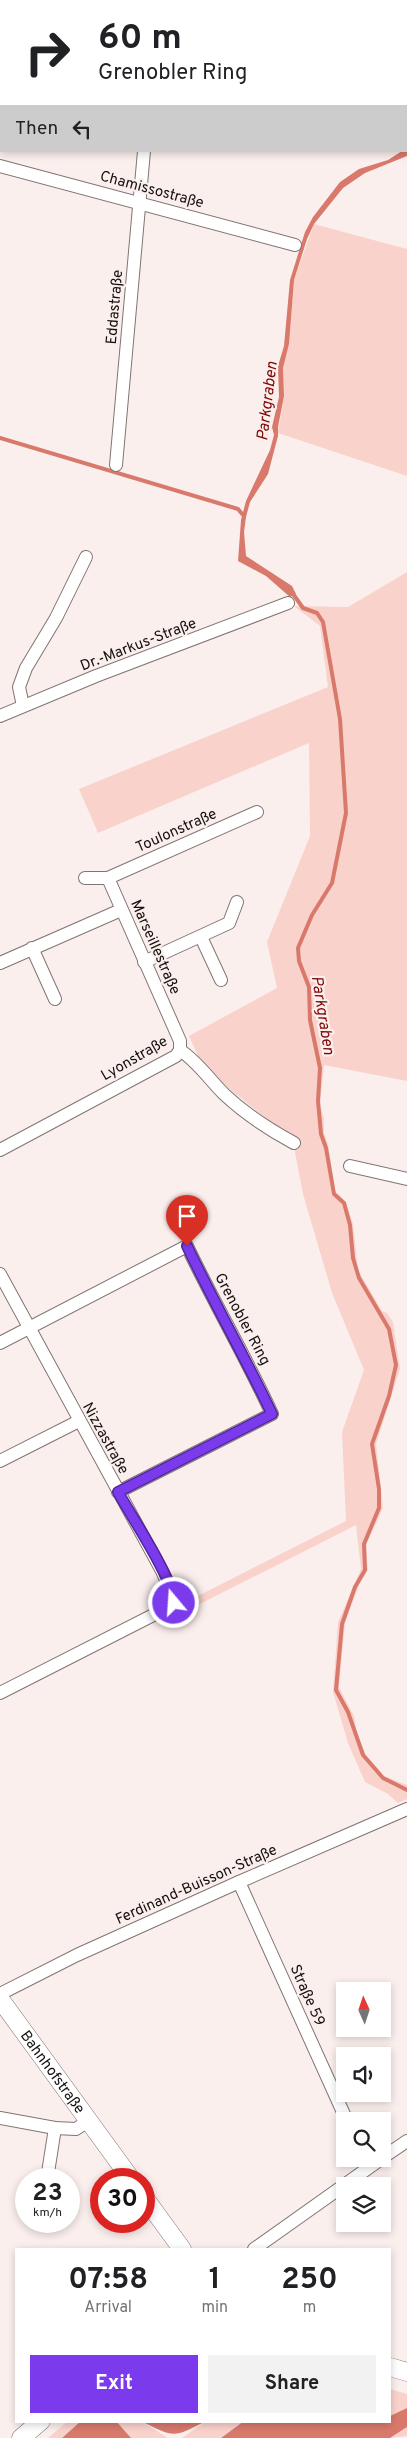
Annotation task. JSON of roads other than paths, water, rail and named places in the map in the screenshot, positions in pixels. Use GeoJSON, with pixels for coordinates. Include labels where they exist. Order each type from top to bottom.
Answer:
{"type":"FeatureCollection","features":[{"type":"Feature","properties":{"kind":"main road","name":"Bahnhofstraße"},"geometry":{"type":"LineString","coordinates":[[0,1999],[123,2168]]}},
{"type":"Feature","properties":{"kind":"main road"},"geometry":{"type":"LineString","coordinates":[[155,2212],[181,2248]]}},
{"type":"Feature","properties":{"kind":"main road"},"geometry":{"type":"LineString","coordinates":[[391,2367],[407,2372]]}},
{"type":"Feature","properties":{"kind":"main road"},"geometry":{"type":"LineString","coordinates":[[21,2438],[39,2423]]}},
{"type":"Feature","properties":{"kind":"street","name":"Eddastraße"},"geometry":{"type":"LineString","coordinates":[[116,465],[144,152]]}},
{"type":"Feature","properties":{"kind":"street","name":"Chamissostraße"},"geometry":{"type":"LineString","coordinates":[[0,166],[295,246]]}},
{"type":"Feature","properties":{"kind":"street"},"geometry":{"type":"LineString","coordinates":[[23,706],[18,687],[26,668],[56,618],[86,557]]}},
{"type":"Feature","properties":{"kind":"street","name":"Dr.-Markus-Straße"},"geometry":{"type":"LineString","coordinates":[[0,716],[288,603]]}},
{"type":"Feature","properties":{"kind":"street","name":"Toulonstraße"},"geometry":{"type":"LineString","coordinates":[[108,878],[257,812]]}},
{"type":"Feature","properties":{"kind":"street"},"geometry":{"type":"LineString","coordinates":[[85,878],[108,878]]}},
{"type":"Feature","properties":{"kind":"street","name":"Marseillestraße"},"geometry":{"type":"LineString","coordinates":[[108,878],[180,1041],[180,1050]]}},
{"type":"Feature","properties":{"kind":"street"},"geometry":{"type":"LineString","coordinates":[[144,962],[229,923],[237,902]]}},
{"type":"Feature","properties":{"kind":"street"},"geometry":{"type":"LineString","coordinates":[[0,964],[32,948],[121,910]]}},
{"type":"Feature","properties":{"kind":"street"},"geometry":{"type":"LineString","coordinates":[[201,937],[221,980]]}},
{"type":"Feature","properties":{"kind":"street"},"geometry":{"type":"LineString","coordinates":[[32,948],[55,999]]}},
{"type":"Feature","properties":{"kind":"street","name":"Lyonstraße"},"geometry":{"type":"LineString","coordinates":[[0,1150],[176,1056],[180,1050],[190,1057],[225,1095],[268,1128],[294,1143]]}},
{"type":"Feature","properties":{"kind":"street"},"geometry":{"type":"LineString","coordinates":[[350,1166],[407,1178]]}},
{"type":"Feature","properties":{"kind":"street","name":"Grenobler Ring"},"geometry":{"type":"LineString","coordinates":[[28,1329],[187,1246],[272,1414],[118,1492]]}},
{"type":"Feature","properties":{"kind":"street","name":"Nizzastraße"},"geometry":{"type":"LineString","coordinates":[[0,1274],[28,1329],[162,1571],[173,1593],[174,1603],[166,1609],[0,1693]]}},
{"type":"Feature","properties":{"kind":"street"},"geometry":{"type":"LineString","coordinates":[[0,1343],[28,1329]]}},
{"type":"Feature","properties":{"kind":"street"},"geometry":{"type":"LineString","coordinates":[[0,1462],[79,1421]]}},
{"type":"Feature","properties":{"kind":"street","name":"Ferdinand-Buisson-Straße"},"geometry":{"type":"LineString","coordinates":[[0,1994],[70,1959],[239,1882],[407,1809]]}},
{"type":"Feature","properties":{"kind":"street","name":"Straße 59"},"geometry":{"type":"LineString","coordinates":[[239,1882],[343,2112]]}},
{"type":"Feature","properties":{"kind":"street","name":"Bahnhofstraße"},"geometry":{"type":"LineString","coordinates":[[0,2118],[55,2128],[76,2129],[88,2121]]}},
{"type":"Feature","properties":{"kind":"street","name":"Bahnhofstraße"},"geometry":{"type":"LineString","coordinates":[[49,2168],[55,2128]]}},
{"type":"Feature","properties":{"kind":"street"},"geometry":{"type":"LineString","coordinates":[[391,2150],[407,2141]]}},
{"type":"Feature","properties":{"kind":"street"},"geometry":{"type":"LineString","coordinates":[[255,2248],[365,2167]]}},
{"type":"Feature","properties":{"kind":"waterway"},"geometry":{"type":"LineString","coordinates":[[0,438],[238,509],[243,515]]}},
{"type":"Feature","properties":{"kind":"waterway","name":"Parkgraben"},"geometry":{"type":"LineString","coordinates":[[291,591],[303,608],[317,613],[323,622],[340,719],[346,813],[332,883],[312,915],[298,948],[299,961],[309,987],[310,1020],[320,1068],[318,1101],[321,1134],[326,1148],[334,1194],[344,1203],[350,1225],[353,1258],[359,1278],[389,1329],[396,1365],[389,1396],[372,1444],[379,1489],[379,1508],[364,1544],[365,1570],[355,1587],[342,1624],[336,1690],[348,1712],[363,1755],[383,1778],[407,1790]]}}]}
